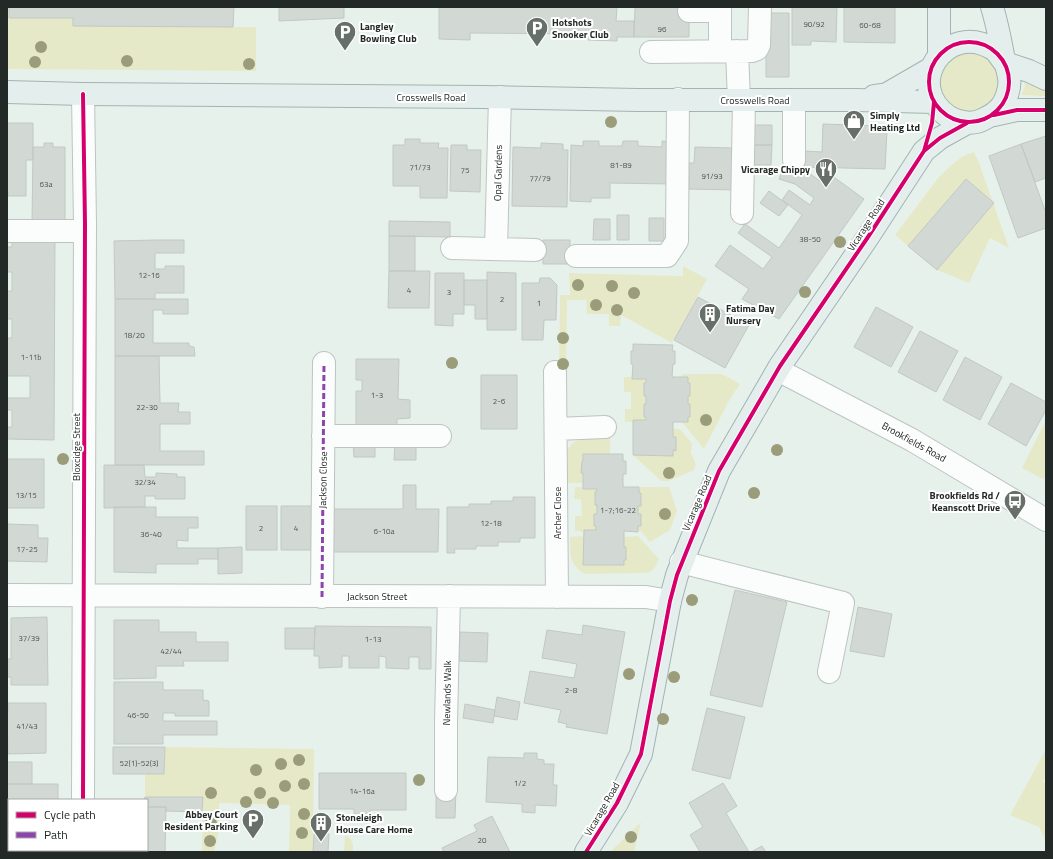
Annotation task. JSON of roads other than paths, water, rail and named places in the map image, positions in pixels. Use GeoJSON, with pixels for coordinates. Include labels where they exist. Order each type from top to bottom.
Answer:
{"type":"FeatureCollection","features":[{"type":"Feature","properties":{"kind":"main road","name":"Vicarage Road"},"geometry":{"type":"LineString","coordinates":[[939,7],[936,62],[929,75],[929,91],[934,102],[943,113],[953,120],[966,123],[981,121],[994,114],[1000,109],[1007,97],[1010,80],[992,7]]}},
{"type":"Feature","properties":{"kind":"main road"},"geometry":{"type":"LineString","coordinates":[[936,62],[943,51],[956,44],[966,42],[980,43],[994,50],[1005,63],[1029,70],[1046,79]]}},
{"type":"Feature","properties":{"kind":"main road","name":"Crosswells Road"},"geometry":{"type":"LineString","coordinates":[[856,100],[887,94],[936,62]]}},
{"type":"Feature","properties":{"kind":"main road","name":"Crosswells Road"},"geometry":{"type":"LineString","coordinates":[[7,92],[934,102]]}},
{"type":"Feature","properties":{"kind":"main road","name":"Vicarage Road"},"geometry":{"type":"LineString","coordinates":[[586,852],[617,804],[641,754],[670,602],[677,575],[719,471],[778,370],[924,151],[932,122],[934,102]]}},
{"type":"Feature","properties":{"kind":"main road"},"geometry":{"type":"LineString","coordinates":[[994,114],[1017,110],[1046,110]]}},
{"type":"Feature","properties":{"kind":"main road","name":"Vicarage Road"},"geometry":{"type":"LineString","coordinates":[[924,151],[940,138],[966,123]]}},
{"type":"Feature","properties":{"kind":"street"},"geometry":{"type":"LineString","coordinates":[[651,52],[752,51],[757,49],[759,45],[760,7]]}},
{"type":"Feature","properties":{"kind":"street"},"geometry":{"type":"LineString","coordinates":[[689,11],[720,9],[728,51],[741,100],[742,213]]}},
{"type":"Feature","properties":{"kind":"street","name":"Bloxcidge Street"},"geometry":{"type":"LineString","coordinates":[[83,94],[85,230],[83,799]]}},
{"type":"Feature","properties":{"kind":"street","name":"Opal Gardens"},"geometry":{"type":"LineString","coordinates":[[496,249],[500,97]]}},
{"type":"Feature","properties":{"kind":"street"},"geometry":{"type":"LineString","coordinates":[[576,256],[667,256],[677,241],[678,99]]}},
{"type":"Feature","properties":{"kind":"street"},"geometry":{"type":"LineString","coordinates":[[794,100],[794,160]]}},
{"type":"Feature","properties":{"kind":"street"},"geometry":{"type":"LineString","coordinates":[[7,231],[85,230]]}},
{"type":"Feature","properties":{"kind":"street"},"geometry":{"type":"LineString","coordinates":[[452,248],[535,250]]}},
{"type":"Feature","properties":{"kind":"street","name":"Jackson Close"},"geometry":{"type":"LineString","coordinates":[[322,597],[324,363]]}},
{"type":"Feature","properties":{"kind":"street","name":"Brookfields Road"},"geometry":{"type":"LineString","coordinates":[[778,370],[912,440],[1046,520]]}},
{"type":"Feature","properties":{"kind":"street","name":"Archer Close"},"geometry":{"type":"LineString","coordinates":[[556,372],[557,597]]}},
{"type":"Feature","properties":{"kind":"street"},"geometry":{"type":"LineString","coordinates":[[556,429],[606,427]]}},
{"type":"Feature","properties":{"kind":"street"},"geometry":{"type":"LineString","coordinates":[[323,436],[440,436]]}},
{"type":"Feature","properties":{"kind":"street"},"geometry":{"type":"LineString","coordinates":[[681,562],[843,603],[829,672]]}},
{"type":"Feature","properties":{"kind":"street","name":"Jackson Street"},"geometry":{"type":"LineString","coordinates":[[7,595],[646,597],[670,602]]}},
{"type":"Feature","properties":{"kind":"street","name":"Newlands Walk"},"geometry":{"type":"LineString","coordinates":[[446,790],[449,596]]}},
{"type":"Feature","properties":{"kind":"place","name":"Hotshots Snooker Club"},"geometry":{"type":"Point","coordinates":[537,48]}},
{"type":"Feature","properties":{"kind":"place","name":"Langley Bowling Club"},"geometry":{"type":"Point","coordinates":[345,52]}},
{"type":"Feature","properties":{"kind":"place","name":"Simply Heating Ltd"},"geometry":{"type":"Point","coordinates":[854,140]}},
{"type":"Feature","properties":{"kind":"place","name":"Vicarage Chippy"},"geometry":{"type":"Point","coordinates":[826,188]}},
{"type":"Feature","properties":{"kind":"place","name":"Fatima Day Nursery"},"geometry":{"type":"Point","coordinates":[710,334]}},
{"type":"Feature","properties":{"kind":"place","name":"Brookfields Rd / Keanscott Drive"},"geometry":{"type":"Point","coordinates":[1015,520]}},
{"type":"Feature","properties":{"kind":"place","name":"Abbey Court Resident Parking"},"geometry":{"type":"Point","coordinates":[253,840]}},
{"type":"Feature","properties":{"kind":"place","name":"Stoneleigh House Care Home"},"geometry":{"type":"Point","coordinates":[321,842]}}]}
